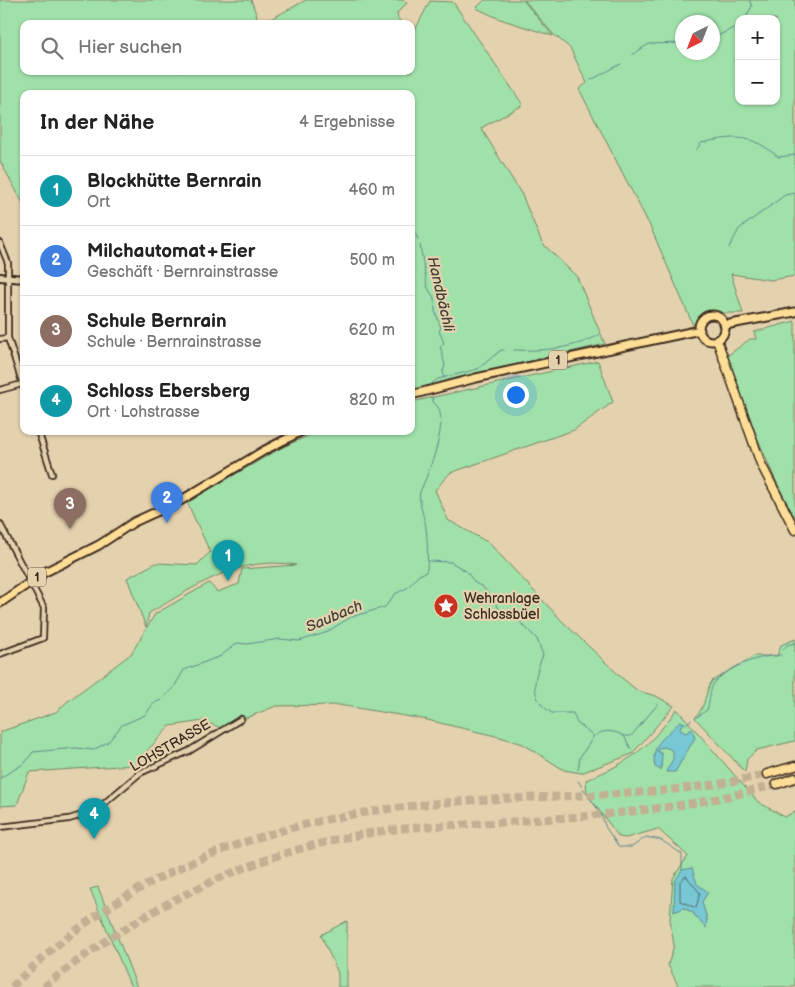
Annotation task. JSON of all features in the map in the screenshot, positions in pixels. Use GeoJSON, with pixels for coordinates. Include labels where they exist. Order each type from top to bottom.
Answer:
{"type":"FeatureCollection","features":[{"type":"Feature","properties":{"kind":"highway"},"geometry":{"type":"LineString","coordinates":[[716,340],[761,464],[795,530]]}},
{"type":"Feature","properties":{"kind":"highway"},"geometry":{"type":"LineString","coordinates":[[767,774],[795,766]]}},
{"type":"Feature","properties":{"kind":"highway"},"geometry":{"type":"LineString","coordinates":[[777,784],[795,778]]}},
{"type":"Feature","properties":{"kind":"main road"},"geometry":{"type":"LineString","coordinates":[[0,276],[20,278]]}},
{"type":"Feature","properties":{"kind":"main road"},"geometry":{"type":"LineString","coordinates":[[725,325],[795,312]]}},
{"type":"Feature","properties":{"kind":"main road"},"geometry":{"type":"LineString","coordinates":[[708,316],[720,318],[725,325],[723,336],[716,340],[708,340],[700,330],[702,320],[708,316]]}},
{"type":"Feature","properties":{"kind":"main road","name":"1"},"geometry":{"type":"LineString","coordinates":[[415,394],[484,376],[700,330]]}},
{"type":"Feature","properties":{"kind":"main road","name":"1"},"geometry":{"type":"LineString","coordinates":[[0,603],[30,582],[99,545],[134,522],[180,501],[265,450],[294,435]]}},
{"type":"Feature","properties":{"kind":"street"},"geometry":{"type":"LineString","coordinates":[[0,243],[8,259],[8,338],[20,376]]}},
{"type":"Feature","properties":{"kind":"street"},"geometry":{"type":"LineString","coordinates":[[0,339],[8,338]]}},
{"type":"Feature","properties":{"kind":"street"},"geometry":{"type":"LineString","coordinates":[[0,390],[20,387]]}},
{"type":"Feature","properties":{"kind":"street"},"geometry":{"type":"LineString","coordinates":[[39,435],[52,474]]}},
{"type":"Feature","properties":{"kind":"street"},"geometry":{"type":"LineString","coordinates":[[0,524],[44,608],[42,638],[0,654]]}},
{"type":"Feature","properties":{"kind":"street","name":"LOHSTRASSE"},"geometry":{"type":"LineString","coordinates":[[0,827],[69,819],[89,813],[140,773],[189,751],[241,719]]}},
{"type":"Feature","properties":{"kind":"green space"},"geometry":{"type":"Polygon","coordinates":[[[0,0],[251,0],[258,19],[271,19],[306,0],[403,0],[407,3],[397,13],[399,20],[20,20],[20,75],[415,75],[415,30],[430,1],[453,2],[523,105],[481,128],[522,195],[542,243],[577,277],[605,344],[469,375],[415,390],[415,90],[20,90],[20,198],[0,161],[0,0]]]}},
{"type":"Feature","properties":{"kind":"green space"},"geometry":{"type":"Polygon","coordinates":[[[485,0],[523,0],[553,36],[500,19],[476,8],[485,0]]]}},
{"type":"Feature","properties":{"kind":"green space"},"geometry":{"type":"Polygon","coordinates":[[[524,0],[795,0],[795,276],[771,280],[731,274],[743,313],[708,313],[693,325],[650,226],[579,89],[587,83],[570,48],[553,34],[524,0]]]}},
{"type":"Feature","properties":{"kind":"green space"},"geometry":{"type":"Polygon","coordinates":[[[795,321],[795,518],[766,458],[727,356],[750,339],[756,339],[754,332],[795,321]]]}},
{"type":"Feature","properties":{"kind":"green space"},"geometry":{"type":"Polygon","coordinates":[[[598,361],[613,402],[574,430],[450,473],[435,490],[448,520],[489,543],[562,621],[623,679],[638,691],[656,696],[674,706],[632,754],[581,773],[564,770],[523,744],[423,719],[339,705],[276,706],[221,728],[203,721],[170,726],[134,765],[29,772],[17,805],[0,806],[0,732],[56,712],[131,654],[155,614],[209,583],[217,592],[239,584],[242,569],[296,565],[255,564],[219,575],[201,583],[149,613],[146,627],[127,578],[156,563],[197,565],[210,552],[187,502],[281,448],[310,435],[415,435],[415,401],[598,361]]]}},
{"type":"Feature","properties":{"kind":"green space"},"geometry":{"type":"Polygon","coordinates":[[[795,639],[795,741],[757,750],[747,759],[745,772],[695,718],[704,704],[712,681],[754,656],[777,656],[781,645],[795,639]]]}},
{"type":"Feature","properties":{"kind":"green space"},"geometry":{"type":"Polygon","coordinates":[[[677,709],[758,802],[785,817],[795,811],[795,987],[679,987],[668,965],[674,945],[670,920],[673,878],[688,856],[658,829],[626,838],[619,837],[587,794],[586,780],[615,767],[638,752],[657,734],[677,709]],[[693,877],[674,911],[684,908],[692,912],[705,927],[707,919],[693,877]]]}},
{"type":"Feature","properties":{"kind":"green space"},"geometry":{"type":"Polygon","coordinates":[[[98,887],[137,987],[131,987],[90,889],[98,887]]]}},
{"type":"Feature","properties":{"kind":"green space"},"geometry":{"type":"Polygon","coordinates":[[[347,921],[347,987],[338,987],[338,973],[321,935],[347,921]]]}},
{"type":"Feature","properties":{"kind":"water"},"geometry":{"type":"Polygon","coordinates":[[[680,721],[685,723],[681,725],[680,730],[686,733],[692,729],[695,738],[675,772],[666,772],[673,759],[673,751],[665,747],[659,748],[657,751],[662,754],[661,770],[655,767],[655,752],[660,741],[680,721]]]}},
{"type":"Feature","properties":{"kind":"water"},"geometry":{"type":"Polygon","coordinates":[[[692,868],[697,884],[708,892],[702,902],[707,919],[706,928],[692,912],[684,908],[674,912],[675,881],[682,870],[692,868]]]}},
{"type":"Feature","properties":{"kind":"waterway"},"geometry":{"type":"LineString","coordinates":[[747,15],[752,6],[749,0]]}},
{"type":"Feature","properties":{"kind":"waterway"},"geometry":{"type":"LineString","coordinates":[[720,35],[735,27]]}},
{"type":"Feature","properties":{"kind":"waterway"},"geometry":{"type":"LineString","coordinates":[[633,54],[649,44],[675,43]]}},
{"type":"Feature","properties":{"kind":"waterway"},"geometry":{"type":"LineString","coordinates":[[591,80],[621,64]]}},
{"type":"Feature","properties":{"kind":"waterway"},"geometry":{"type":"LineString","coordinates":[[697,149],[701,143],[742,138],[759,144],[778,157],[795,155]]}},
{"type":"Feature","properties":{"kind":"waterway"},"geometry":{"type":"LineString","coordinates":[[729,248],[739,229],[785,195],[795,193]]}},
{"type":"Feature","properties":{"kind":"waterway","name":"Handbächli"},"geometry":{"type":"LineString","coordinates":[[415,233],[418,239]]}},
{"type":"Feature","properties":{"kind":"waterway","name":"Handbächli"},"geometry":{"type":"LineString","coordinates":[[420,245],[427,286],[434,298],[435,311],[441,328],[439,331],[444,343],[440,346],[445,365],[443,371],[444,378]]}},
{"type":"Feature","properties":{"kind":"waterway"},"geometry":{"type":"LineString","coordinates":[[514,350],[558,348],[589,340],[599,335]]}},
{"type":"Feature","properties":{"kind":"waterway"},"geometry":{"type":"LineString","coordinates":[[431,384],[438,379],[478,369],[501,350],[504,350]]}},
{"type":"Feature","properties":{"kind":"waterway","name":"Saubach"},"geometry":{"type":"LineString","coordinates":[[0,778],[25,763],[33,752],[76,748],[93,750],[108,742],[122,725],[145,715],[154,703],[161,700],[173,689],[184,670],[221,656],[237,643],[247,644],[280,639],[299,641],[325,633],[351,617],[385,607],[395,594],[407,588],[419,575],[426,572],[428,555],[420,492],[433,460],[440,432],[441,419],[439,409],[433,402],[432,397]]}},
{"type":"Feature","properties":{"kind":"waterway","name":"Saubach"},"geometry":{"type":"LineString","coordinates":[[428,561],[451,562],[466,571],[475,583],[483,587],[500,610],[511,613],[537,639],[543,655],[537,671],[535,687],[539,701],[552,713],[573,713],[577,723],[594,736],[580,757],[578,770]]}},
{"type":"Feature","properties":{"kind":"waterway","name":"Saubach"},"geometry":{"type":"LineString","coordinates":[[783,650],[787,645],[795,643]]}},
{"type":"Feature","properties":{"kind":"waterway","name":"Saubach"},"geometry":{"type":"LineString","coordinates":[[697,717],[707,710],[712,687],[724,674],[753,660],[781,655]]}},
{"type":"Feature","properties":{"kind":"waterway","name":"Saubach"},"geometry":{"type":"LineString","coordinates":[[596,735],[610,731],[624,736],[631,736],[658,704]]}},
{"type":"Feature","properties":{"kind":"waterway"},"geometry":{"type":"LineString","coordinates":[[686,724],[691,720]]}},
{"type":"Feature","properties":{"kind":"waterway"},"geometry":{"type":"LineString","coordinates":[[624,736],[631,749]]}},
{"type":"Feature","properties":{"kind":"waterway"},"geometry":{"type":"LineString","coordinates":[[578,781],[601,814],[606,828],[619,847],[632,847],[646,837],[661,840],[682,854],[682,870]]}},
{"type":"Feature","properties":{"kind":"tunnel"},"geometry":{"type":"LineString","coordinates":[[12,987],[60,943],[111,906],[164,876],[220,851],[278,832],[339,817],[401,807],[465,801],[655,791],[730,782],[767,774]]}},
{"type":"Feature","properties":{"kind":"tunnel"},"geometry":{"type":"LineString","coordinates":[[44,987],[82,958],[163,906],[206,884],[251,865],[297,850],[343,838],[391,830],[636,811],[707,800],[777,784]]}},
{"type":"Feature","properties":{"kind":"place","name":"Milchautomat+Eier"},"geometry":{"type":"Point","coordinates":[167,523]}},
{"type":"Feature","properties":{"kind":"place","name":"Schule Bernrain"},"geometry":{"type":"Point","coordinates":[70,529]}},
{"type":"Feature","properties":{"kind":"place","name":"Blockhütte Bernrain"},"geometry":{"type":"Point","coordinates":[228,581]}},
{"type":"Feature","properties":{"kind":"place","name":"Wehranlage Schlossbüel"},"geometry":{"type":"Point","coordinates":[446,606]}},
{"type":"Feature","properties":{"kind":"place","name":"Schloss Ebersberg"},"geometry":{"type":"Point","coordinates":[94,839]}}]}
